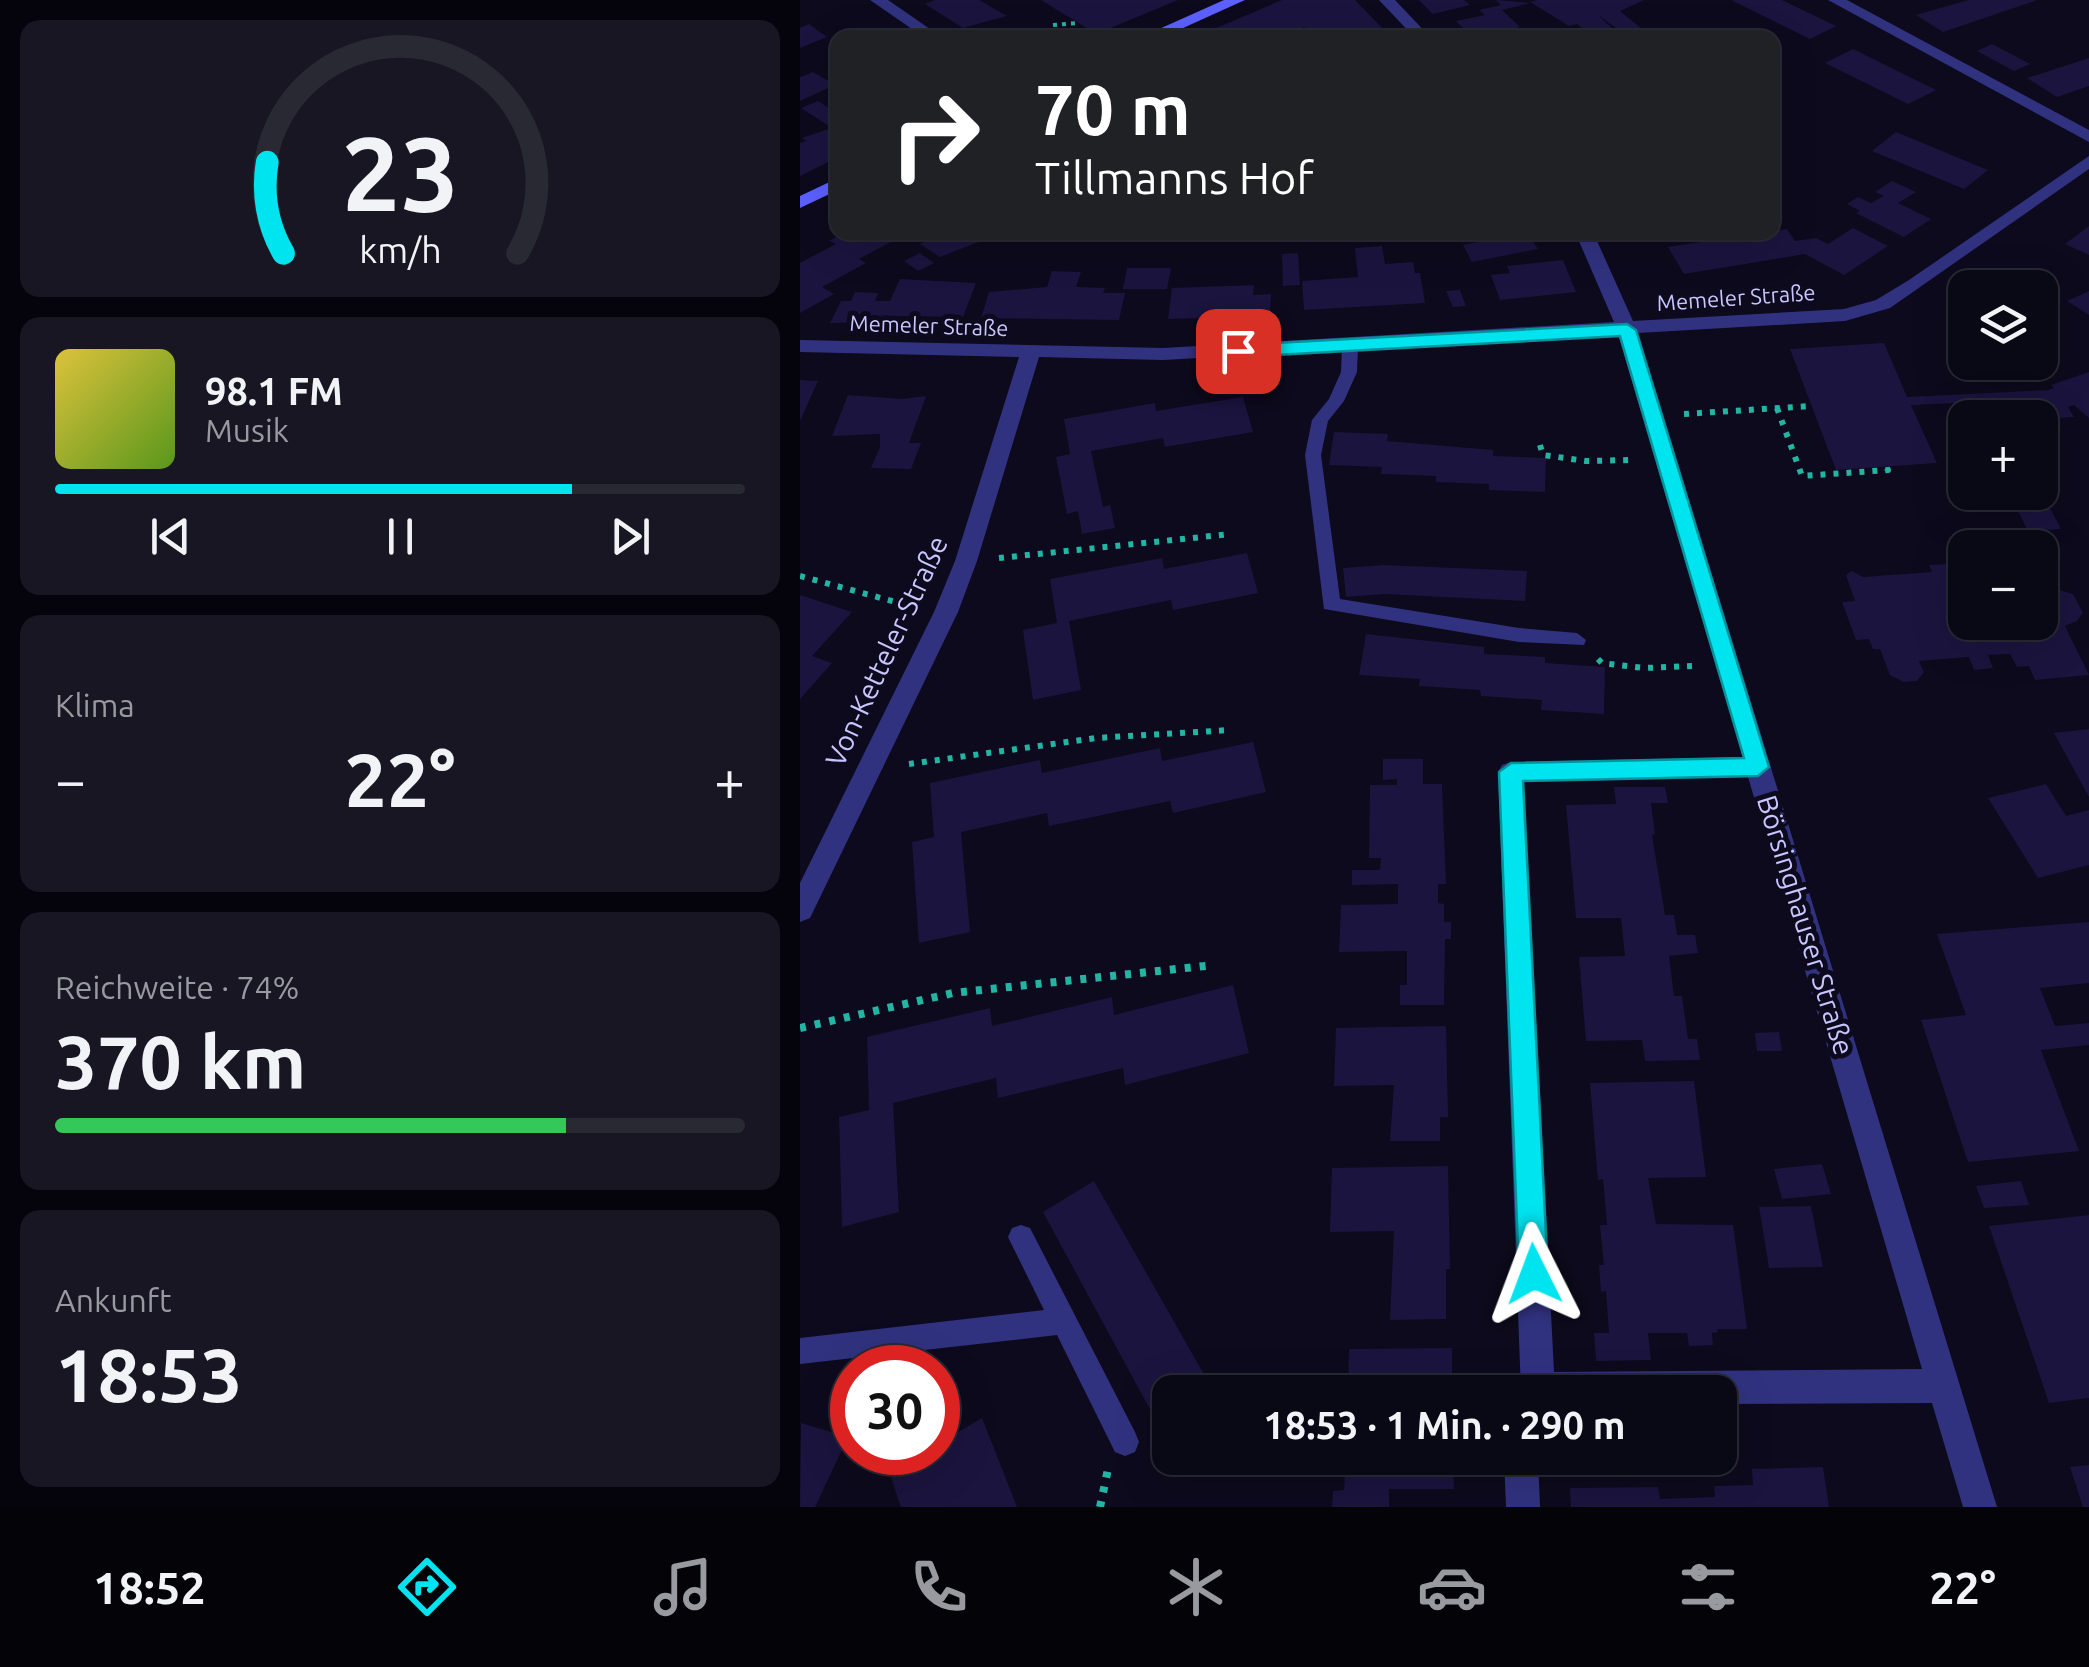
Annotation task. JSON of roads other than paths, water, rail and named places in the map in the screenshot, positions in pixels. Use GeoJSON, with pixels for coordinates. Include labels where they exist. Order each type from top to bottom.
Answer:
{"type":"FeatureCollection","features":[{"type":"Feature","properties":{"kind":"main road"},"geometry":{"type":"LineString","coordinates":[[1165,30],[1237,0]]}},
{"type":"Feature","properties":{"kind":"main road"},"geometry":{"type":"LineString","coordinates":[[800,203],[830,187]]}},
{"type":"Feature","properties":{"kind":"street"},"geometry":{"type":"LineString","coordinates":[[878,0],[924,30]]}},
{"type":"Feature","properties":{"kind":"street"},"geometry":{"type":"LineString","coordinates":[[1386,0],[1416,30]]}},
{"type":"Feature","properties":{"kind":"street"},"geometry":{"type":"LineString","coordinates":[[1836,0],[2089,137]]}},
{"type":"Feature","properties":{"kind":"street","name":"Memeler Straße"},"geometry":{"type":"LineString","coordinates":[[800,346],[1163,354],[1846,315],[1869,310],[1916,284],[2089,161]]}},
{"type":"Feature","properties":{"kind":"street","name":"Börsinghauser Straße"},"geometry":{"type":"LineString","coordinates":[[1588,240],[1627,330],[1980,1507]]}},
{"type":"Feature","properties":{"kind":"street","name":"Von-Ketteler-Straße"},"geometry":{"type":"LineString","coordinates":[[800,910],[946,612],[966,561],[1030,354]]}},
{"type":"Feature","properties":{"kind":"street"},"geometry":{"type":"LineString","coordinates":[[1537,1375],[1511,772],[1758,767]]}},
{"type":"Feature","properties":{"kind":"street"},"geometry":{"type":"LineString","coordinates":[[1737,1389],[1942,1386]]}},
{"type":"Feature","properties":{"kind":"street"},"geometry":{"type":"LineString","coordinates":[[1522,1475],[1523,1507]]}},
{"type":"Feature","properties":{"kind":"lane"},"geometry":{"type":"LineString","coordinates":[[1350,346],[1349,372],[1336,401],[1320,420],[1312,455],[1330,604],[1519,635],[1577,640]]}},
{"type":"Feature","properties":{"kind":"lane"},"geometry":{"type":"LineString","coordinates":[[1022,1237],[1125,1442]]}},
{"type":"Feature","properties":{"kind":"lane"},"geometry":{"type":"LineString","coordinates":[[800,1351],[1064,1321]]}}]}
